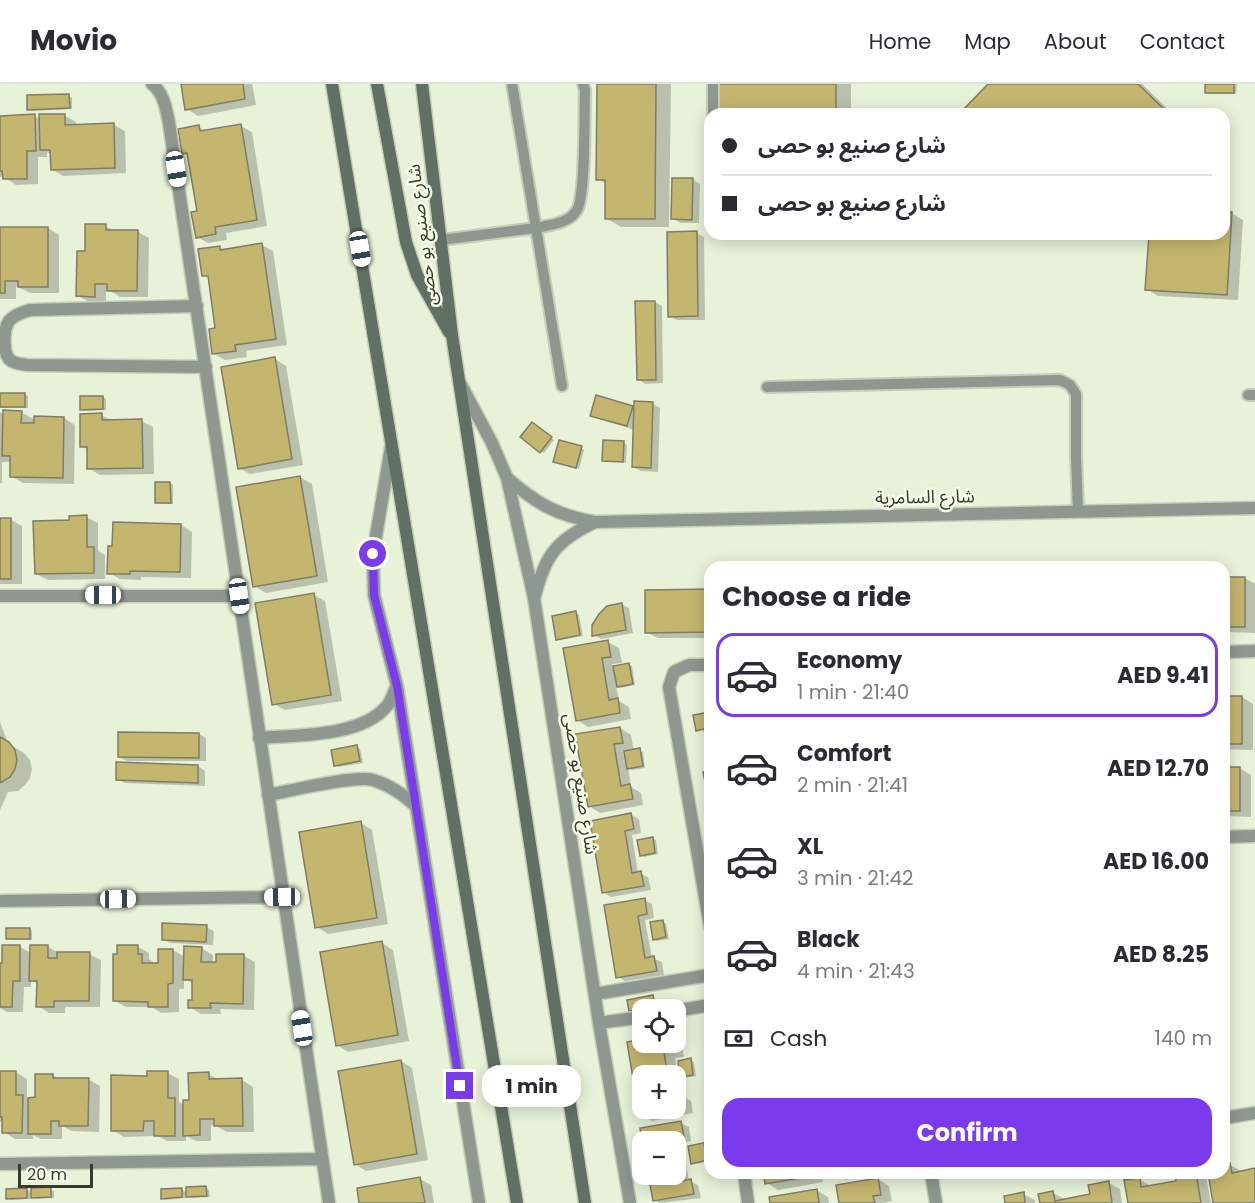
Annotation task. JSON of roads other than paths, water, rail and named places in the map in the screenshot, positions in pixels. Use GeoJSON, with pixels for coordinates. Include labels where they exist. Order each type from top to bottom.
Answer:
{"type":"FeatureCollection","features":[{"type":"Feature","properties":{"kind":"street"},"geometry":{"type":"LineString","coordinates":[[152,84],[157,88],[164,103],[169,123],[329,1203]]}},
{"type":"Feature","properties":{"kind":"street"},"geometry":{"type":"LineString","coordinates":[[332,84],[517,1203]]}},
{"type":"Feature","properties":{"kind":"street"},"geometry":{"type":"LineString","coordinates":[[377,84],[406,242],[417,275],[452,335]]}},
{"type":"Feature","properties":{"kind":"street","name":"شارع صنيع بو حصى"},"geometry":{"type":"LineString","coordinates":[[424,88],[452,335],[585,1203]]}},
{"type":"Feature","properties":{"kind":"street"},"geometry":{"type":"LineString","coordinates":[[197,306],[30,310],[17,315],[9,322],[5,348],[9,358],[16,363],[27,365],[206,366]]}},
{"type":"Feature","properties":{"kind":"street","name":"شارع صنيع بو حصى"},"geometry":{"type":"LineString","coordinates":[[459,381],[492,443],[507,478],[534,598],[599,1023],[630,1203]]}},
{"type":"Feature","properties":{"kind":"street"},"geometry":{"type":"LineString","coordinates":[[391,446],[373,554],[373,578],[377,610],[397,686],[479,1203]]}},
{"type":"Feature","properties":{"kind":"street","name":"شارع السامرية"},"geometry":{"type":"LineString","coordinates":[[507,478],[528,497],[549,509],[595,522],[1255,508]]}},
{"type":"Feature","properties":{"kind":"street","name":"شارع السامرية"},"geometry":{"type":"LineString","coordinates":[[534,598],[541,573],[554,550],[572,533],[595,522]]}},
{"type":"Feature","properties":{"kind":"street"},"geometry":{"type":"LineString","coordinates":[[0,596],[239,596]]}},
{"type":"Feature","properties":{"kind":"street"},"geometry":{"type":"LineString","coordinates":[[1230,652],[1255,651]]}},
{"type":"Feature","properties":{"kind":"street"},"geometry":{"type":"LineString","coordinates":[[704,665],[688,665],[674,672],[669,687],[704,891]]}},
{"type":"Feature","properties":{"kind":"street"},"geometry":{"type":"LineString","coordinates":[[260,738],[338,730],[366,723],[386,707],[397,686]]}},
{"type":"Feature","properties":{"kind":"street"},"geometry":{"type":"LineString","coordinates":[[268,795],[348,780],[370,779],[395,788],[416,806]]}},
{"type":"Feature","properties":{"kind":"street"},"geometry":{"type":"LineString","coordinates":[[1230,837],[1255,836]]}},
{"type":"Feature","properties":{"kind":"street"},"geometry":{"type":"LineString","coordinates":[[0,901],[282,897]]}},
{"type":"Feature","properties":{"kind":"street"},"geometry":{"type":"LineString","coordinates":[[595,993],[704,976]]}},
{"type":"Feature","properties":{"kind":"street"},"geometry":{"type":"LineString","coordinates":[[686,1009],[704,1006]]}},
{"type":"Feature","properties":{"kind":"street"},"geometry":{"type":"LineString","coordinates":[[599,1023],[632,1018]]}},
{"type":"Feature","properties":{"kind":"street"},"geometry":{"type":"LineString","coordinates":[[1230,1117],[1255,1113]]}},
{"type":"Feature","properties":{"kind":"street"},"geometry":{"type":"LineString","coordinates":[[0,1164],[321,1159]]}},
{"type":"Feature","properties":{"kind":"street"},"geometry":{"type":"LineString","coordinates":[[745,1179],[748,1203]]}},
{"type":"Feature","properties":{"kind":"street"},"geometry":{"type":"LineString","coordinates":[[933,1179],[936,1203]]}},
{"type":"Feature","properties":{"kind":"lane"},"geometry":{"type":"LineString","coordinates":[[512,84],[562,386]]}},
{"type":"Feature","properties":{"kind":"lane"},"geometry":{"type":"LineString","coordinates":[[441,240],[536,228],[565,221],[577,210],[582,190],[585,90],[583,84]]}},
{"type":"Feature","properties":{"kind":"lane"},"geometry":{"type":"LineString","coordinates":[[713,84],[713,108]]}},
{"type":"Feature","properties":{"kind":"lane"},"geometry":{"type":"LineString","coordinates":[[767,387],[1060,380],[1070,384],[1076,394],[1078,512]]}}]}
